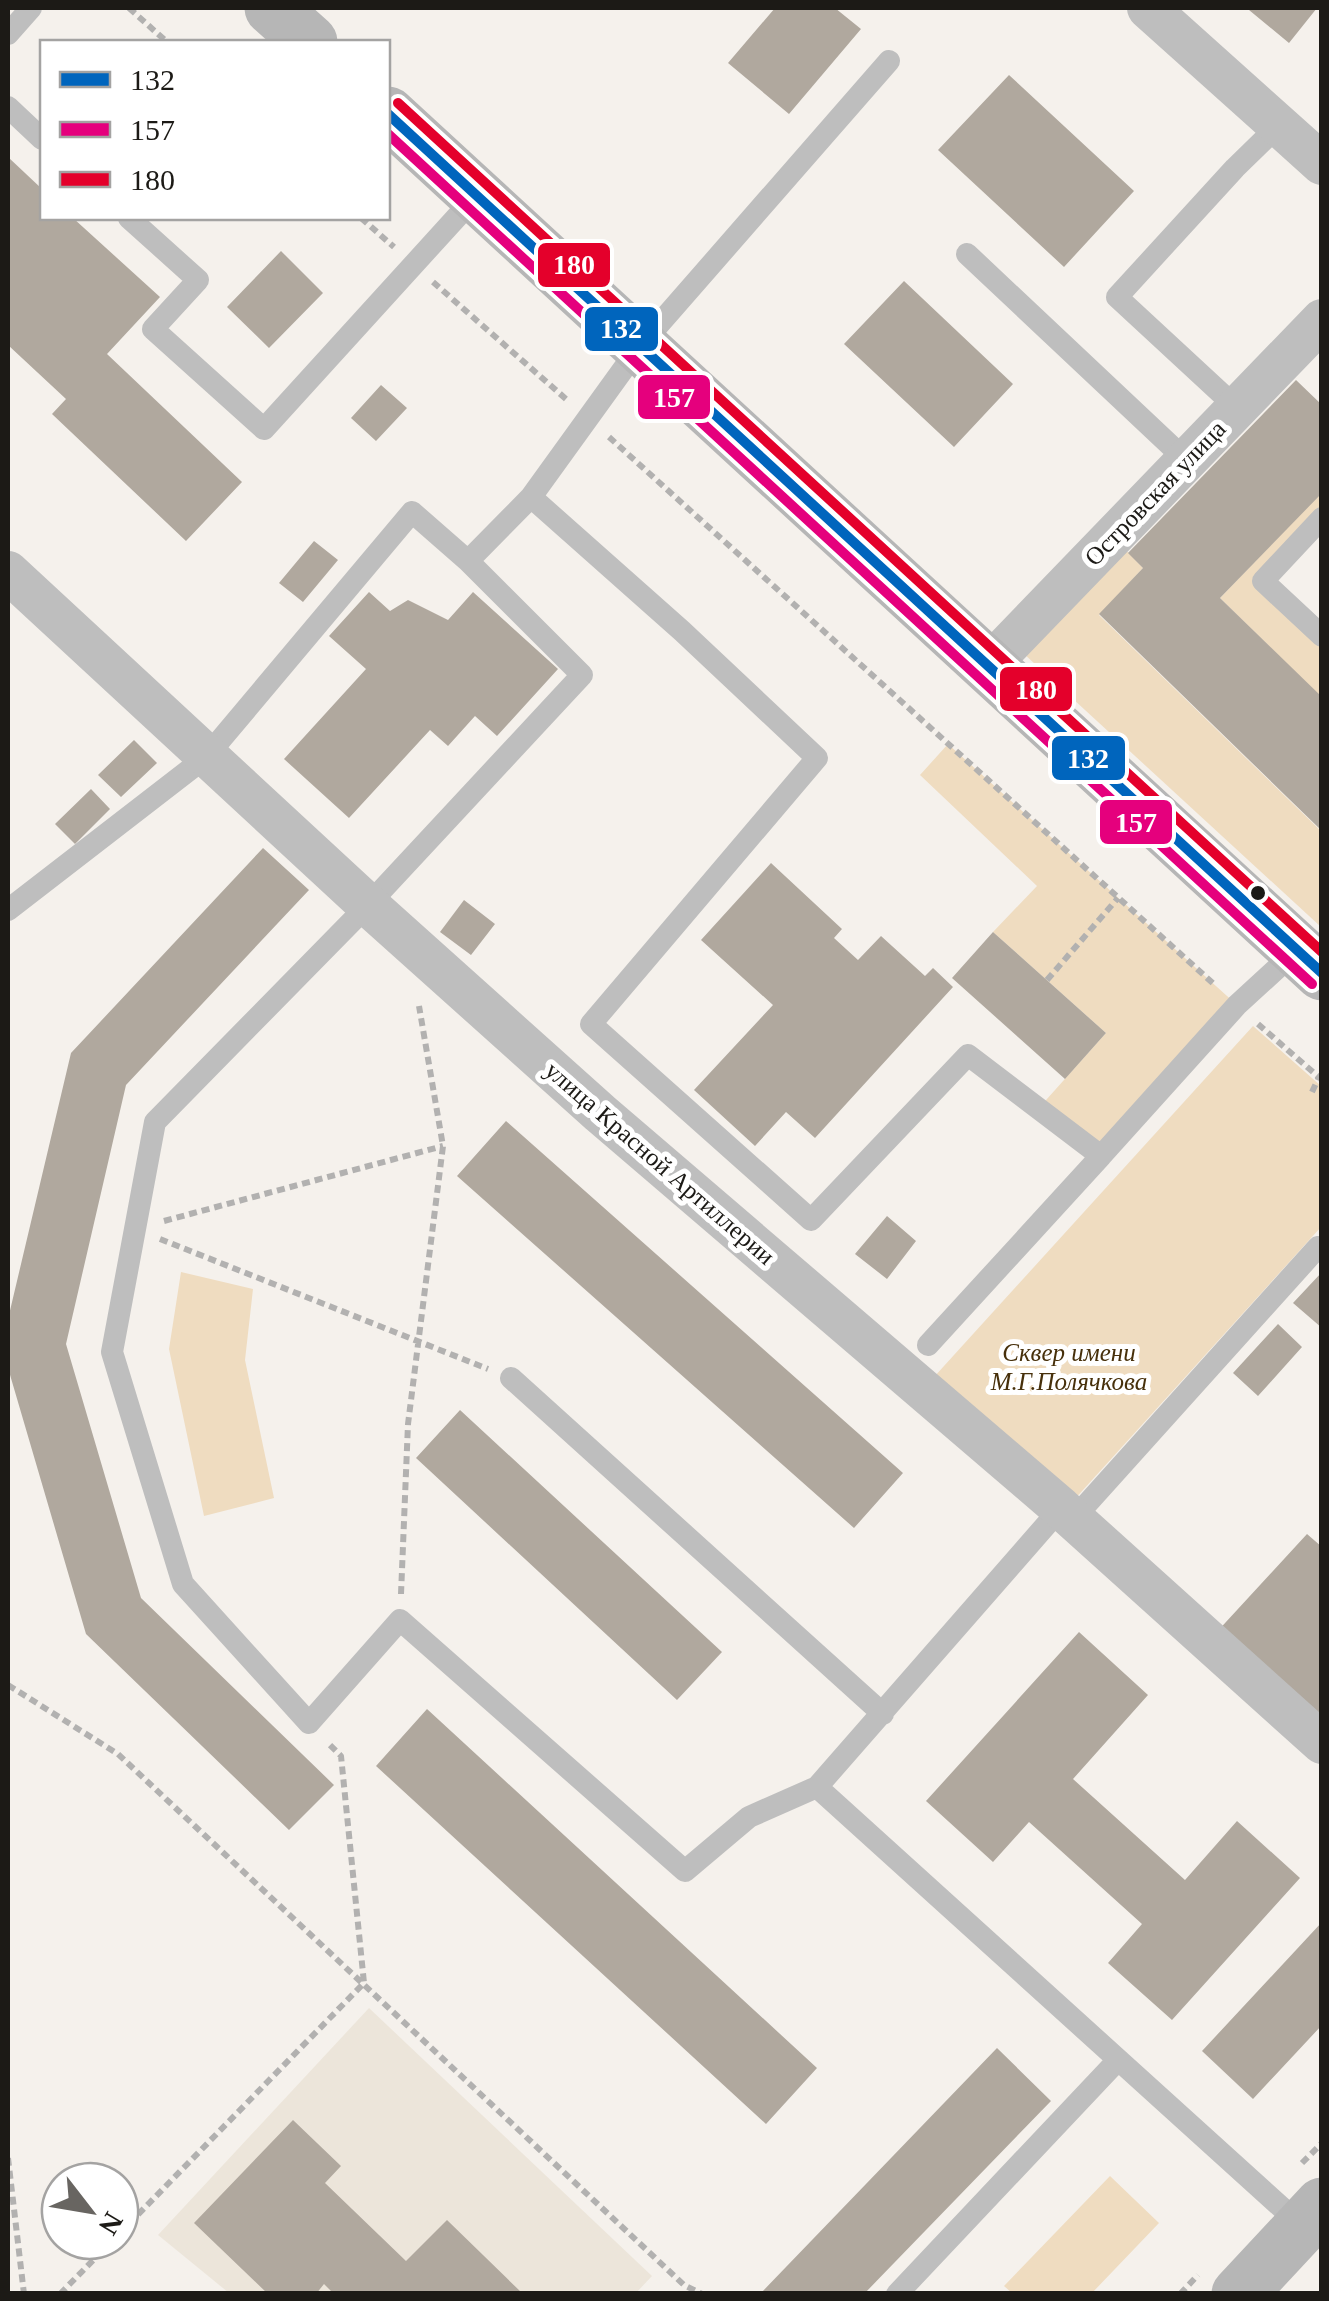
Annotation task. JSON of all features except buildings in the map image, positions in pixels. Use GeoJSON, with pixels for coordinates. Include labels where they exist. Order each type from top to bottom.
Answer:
{"type":"FeatureCollection","features":[{"type":"Feature","properties":{"kind":"main road"},"geometry":{"type":"LineString","coordinates":[[272,8],[308,40]]}},
{"type":"Feature","properties":{"kind":"main road"},"geometry":{"type":"LineString","coordinates":[[390,116],[1310,961]]}},
{"type":"Feature","properties":{"kind":"main road"},"geometry":{"type":"LineString","coordinates":[[1239,2294],[1312,2216]]}},
{"type":"Feature","properties":{"kind":"street"},"geometry":{"type":"LineString","coordinates":[[1148,8],[1322,164]]}},
{"type":"Feature","properties":{"kind":"street","name":"Островская улица"},"geometry":{"type":"LineString","coordinates":[[988,666],[1322,320]]}},
{"type":"Feature","properties":{"kind":"street","name":"улица Красной Артиллерии"},"geometry":{"type":"LineString","coordinates":[[8,572],[600,1113],[1073,1507],[1322,1744]]}},
{"type":"Feature","properties":{"kind":"lane"},"geometry":{"type":"LineString","coordinates":[[8,34],[30,8]]}},
{"type":"Feature","properties":{"kind":"lane"},"geometry":{"type":"LineString","coordinates":[[468,561],[531,497],[640,346],[888,61]]}},
{"type":"Feature","properties":{"kind":"lane"},"geometry":{"type":"LineString","coordinates":[[8,107],[40,136]]}},
{"type":"Feature","properties":{"kind":"lane"},"geometry":{"type":"LineString","coordinates":[[1237,408],[1116,297],[1278,125]]}},
{"type":"Feature","properties":{"kind":"lane"},"geometry":{"type":"LineString","coordinates":[[131,220],[198,280],[153,329],[264,429],[476,196]]}},
{"type":"Feature","properties":{"kind":"lane"},"geometry":{"type":"LineString","coordinates":[[967,254],[1187,461]]}},
{"type":"Feature","properties":{"kind":"lane"},"geometry":{"type":"LineString","coordinates":[[531,497],[817,758],[592,1024],[811,1220],[968,1055],[1101,1156]]}},
{"type":"Feature","properties":{"kind":"lane"},"geometry":{"type":"LineString","coordinates":[[8,910],[206,757],[412,512],[468,561],[582,676],[368,905],[155,1122],[112,1352],[183,1584],[309,1723],[400,1620],[684,1871],[750,1817],[818,1788],[1073,1507],[1318,1247],[1322,1250]]}},
{"type":"Feature","properties":{"kind":"lane"},"geometry":{"type":"LineString","coordinates":[[1322,518],[1263,581],[1322,636]]}},
{"type":"Feature","properties":{"kind":"lane"},"geometry":{"type":"LineString","coordinates":[[928,1345],[1237,1005],[1310,961]]}},
{"type":"Feature","properties":{"kind":"lane"},"geometry":{"type":"LineString","coordinates":[[511,1378],[883,1714]]}},
{"type":"Feature","properties":{"kind":"lane"},"geometry":{"type":"LineString","coordinates":[[818,1788],[1118,2061],[1312,2216]]}},
{"type":"Feature","properties":{"kind":"lane"},"geometry":{"type":"LineString","coordinates":[[897,2294],[1118,2061]]}},
{"type":"Feature","properties":{"kind":"path"},"geometry":{"type":"LineString","coordinates":[[128,8],[165,40]]}},
{"type":"Feature","properties":{"kind":"path"},"geometry":{"type":"LineString","coordinates":[[363,220],[1320,1078],[1312,1092]]}},
{"type":"Feature","properties":{"kind":"path"},"geometry":{"type":"LineString","coordinates":[[1046,980],[1118,898]]}},
{"type":"Feature","properties":{"kind":"path"},"geometry":{"type":"LineString","coordinates":[[400,1620],[408,1424],[443,1146],[409,942]]}},
{"type":"Feature","properties":{"kind":"path"},"geometry":{"type":"LineString","coordinates":[[135,1229],[443,1146]]}},
{"type":"Feature","properties":{"kind":"path"},"geometry":{"type":"LineString","coordinates":[[135,1229],[511,1378]]}},
{"type":"Feature","properties":{"kind":"path"},"geometry":{"type":"LineString","coordinates":[[1072,1362],[1082,1351]]}},
{"type":"Feature","properties":{"kind":"path"},"geometry":{"type":"LineString","coordinates":[[8,1684],[118,1754],[684,2285],[702,2294]]}},
{"type":"Feature","properties":{"kind":"path"},"geometry":{"type":"LineString","coordinates":[[309,1723],[341,1756],[364,1983]]}},
{"type":"Feature","properties":{"kind":"path"},"geometry":{"type":"LineString","coordinates":[[140,2212],[364,1983]]}},
{"type":"Feature","properties":{"kind":"path"},"geometry":{"type":"LineString","coordinates":[[8,2158],[24,2294]]}},
{"type":"Feature","properties":{"kind":"path"},"geometry":{"type":"LineString","coordinates":[[60,2294],[92,2261]]}},
{"type":"Feature","properties":{"kind":"shaded area"},"geometry":{"type":"Polygon","coordinates":[[[369,2008],[652,2276],[635,2294],[229,2293],[158,2235],[369,2008]]]}},
{"type":"Feature","properties":{"kind":"green space"},"geometry":{"type":"Polygon","coordinates":[[[1321,493],[1321,534],[1263,581],[1321,636],[1321,697],[1220,598],[1321,493]]]}},
{"type":"Feature","properties":{"kind":"green space"},"geometry":{"type":"Polygon","coordinates":[[[1123,547],[1143,568],[1099,615],[1321,831],[1321,927],[1023,653],[1123,547]]]}},
{"type":"Feature","properties":{"kind":"green space"},"geometry":{"type":"Polygon","coordinates":[[[948,744],[1237,1005],[1101,1156],[1038,1109],[1106,1033],[993,932],[1037,886],[920,775],[948,744]]]}},
{"type":"Feature","properties":{"kind":"green space","name":"Сквер имени М.Г.Полячкова"},"geometry":{"type":"Polygon","coordinates":[[[1253,1026],[1321,1086],[1321,1227],[1073,1501],[934,1377],[1253,1026]]]}},
{"type":"Feature","properties":{"kind":"green space"},"geometry":{"type":"Polygon","coordinates":[[[181,1272],[253,1289],[245,1360],[274,1498],[204,1516],[169,1349],[181,1272]]]}},
{"type":"Feature","properties":{"kind":"green space"},"geometry":{"type":"Polygon","coordinates":[[[1110,2176],[1159,2223],[1092,2293],[1012,2293],[1004,2286],[1110,2176]]]}},
{"type":"Feature","properties":{"kind":"transit line","name":"180"},"geometry":{"type":"LineString","coordinates":[[398,103],[1322,952]]}},
{"type":"Feature","properties":{"kind":"transit line","name":"132"},"geometry":{"type":"LineString","coordinates":[[390,116],[1322,973]]}},
{"type":"Feature","properties":{"kind":"transit line","name":"157"},"geometry":{"type":"LineString","coordinates":[[390,136],[1312,984]]}}]}
